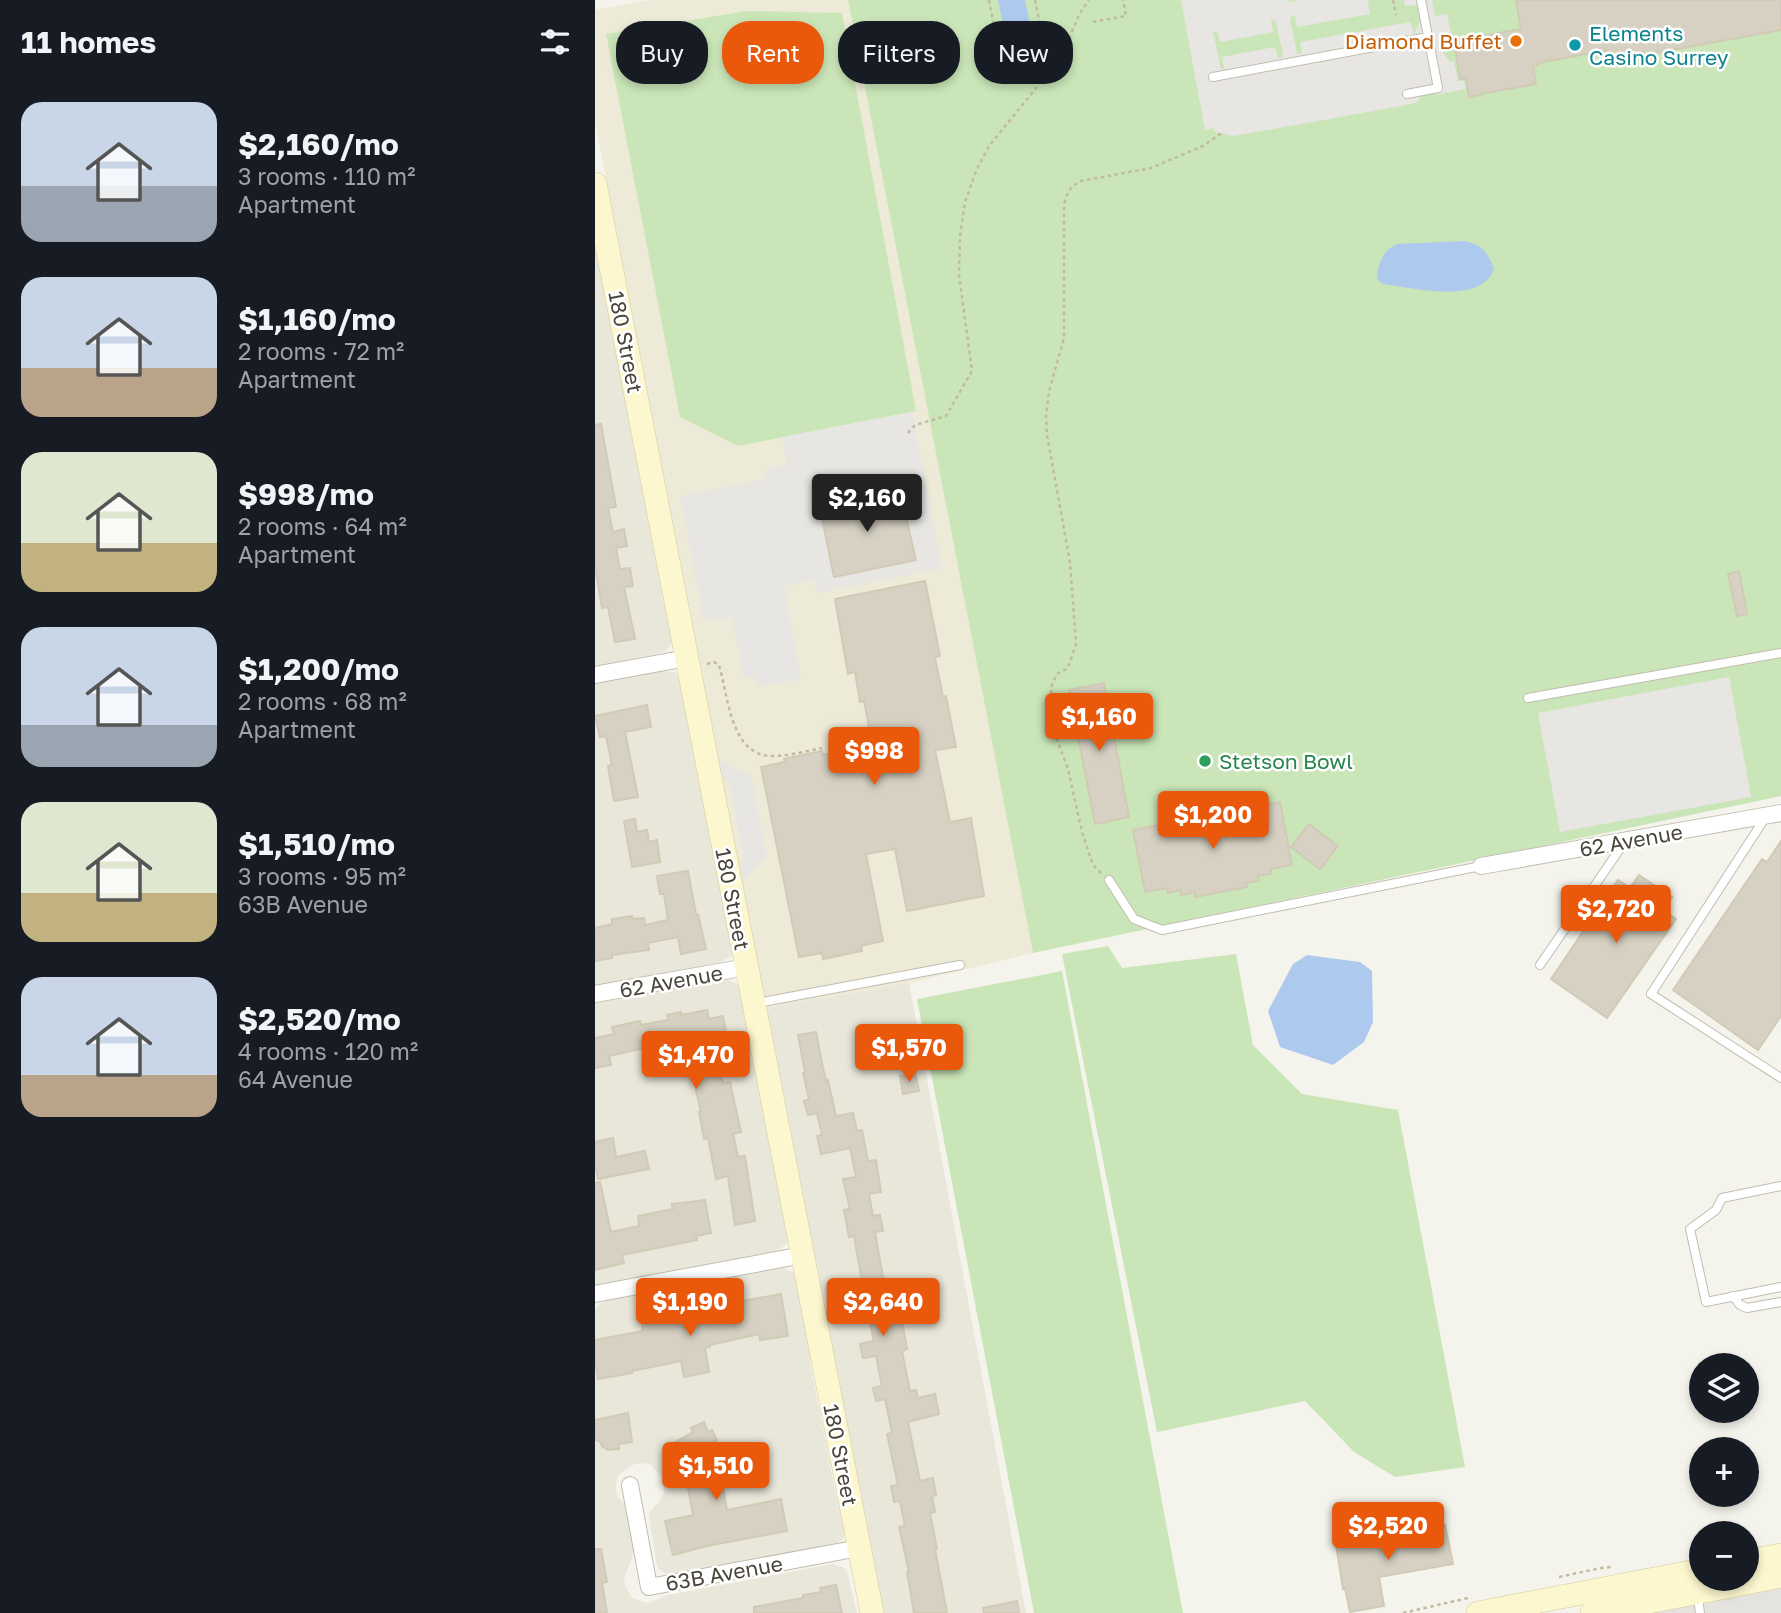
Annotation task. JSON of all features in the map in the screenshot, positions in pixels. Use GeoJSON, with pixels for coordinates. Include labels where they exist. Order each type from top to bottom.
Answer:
{"type":"FeatureCollection","features":[{"type":"Feature","properties":{"kind":"street","name":"180 Street"},"geometry":{"type":"LineString","coordinates":[[595,184],[695,663],[747,967],[872,1613]]}},
{"type":"Feature","properties":{"kind":"street"},"geometry":{"type":"LineString","coordinates":[[595,675],[695,663]]}},
{"type":"Feature","properties":{"kind":"street","name":"62 Avenue"},"geometry":{"type":"LineString","coordinates":[[1481,866],[1774,814]]}},
{"type":"Feature","properties":{"kind":"street","name":"62 Avenue"},"geometry":{"type":"LineString","coordinates":[[595,994],[747,967]]}},
{"type":"Feature","properties":{"kind":"street"},"geometry":{"type":"LineString","coordinates":[[595,1294],[803,1255]]}},
{"type":"Feature","properties":{"kind":"street","name":"63B Avenue"},"geometry":{"type":"LineString","coordinates":[[630,1485],[649,1587],[859,1548]]}},
{"type":"Feature","properties":{"kind":"street"},"geometry":{"type":"LineString","coordinates":[[1759,1559],[1781,1555]]}},
{"type":"Feature","properties":{"kind":"street"},"geometry":{"type":"LineString","coordinates":[[1478,1613],[1689,1572]]}},
{"type":"Feature","properties":{"kind":"street"},"geometry":{"type":"LineString","coordinates":[[1592,1613],[1781,1576]]}},
{"type":"Feature","properties":{"kind":"lane"},"geometry":{"type":"LineString","coordinates":[[1407,94],[1438,88],[1421,0]]}},
{"type":"Feature","properties":{"kind":"lane"},"geometry":{"type":"LineString","coordinates":[[1213,77],[1428,37]]}},
{"type":"Feature","properties":{"kind":"lane"},"geometry":{"type":"LineString","coordinates":[[1528,698],[1781,653]]}},
{"type":"Feature","properties":{"kind":"lane"},"geometry":{"type":"LineString","coordinates":[[1774,814],[1651,994],[1781,1078]]}},
{"type":"Feature","properties":{"kind":"lane"},"geometry":{"type":"LineString","coordinates":[[1540,965],[1626,841]]}},
{"type":"Feature","properties":{"kind":"lane"},"geometry":{"type":"LineString","coordinates":[[1109,880],[1134,919],[1162,930],[1481,866]]}},
{"type":"Feature","properties":{"kind":"lane"},"geometry":{"type":"LineString","coordinates":[[754,1004],[960,965]]}},
{"type":"Feature","properties":{"kind":"lane"},"geometry":{"type":"LineString","coordinates":[[1781,1186],[1722,1198],[1716,1210],[1690,1229],[1706,1302],[1781,1287]]}},
{"type":"Feature","properties":{"kind":"lane"},"geometry":{"type":"LineString","coordinates":[[1733,1296],[1740,1305],[1747,1308],[1781,1302]]}},
{"type":"Feature","properties":{"kind":"path"},"geometry":{"type":"LineString","coordinates":[[989,0],[993,21]]}},
{"type":"Feature","properties":{"kind":"path"},"geometry":{"type":"LineString","coordinates":[[1035,0],[1039,21]]}},
{"type":"Feature","properties":{"kind":"path"},"geometry":{"type":"LineString","coordinates":[[1073,29],[1089,0]]}},
{"type":"Feature","properties":{"kind":"path"},"geometry":{"type":"LineString","coordinates":[[1094,22],[1126,16],[1123,0]]}},
{"type":"Feature","properties":{"kind":"path"},"geometry":{"type":"LineString","coordinates":[[1393,0],[1396,15]]}},
{"type":"Feature","properties":{"kind":"path"},"geometry":{"type":"LineString","coordinates":[[908,433],[915,425],[946,416],[972,371],[959,275],[960,236],[965,202],[976,170],[989,146],[1038,84]]}},
{"type":"Feature","properties":{"kind":"path"},"geometry":{"type":"LineString","coordinates":[[1109,880],[1093,865],[1082,832],[1068,769],[1052,726],[1051,687],[1057,674],[1068,668],[1076,644],[1070,562],[1046,426],[1049,391],[1064,338],[1065,205],[1072,185],[1151,168],[1203,145],[1223,132]]}},
{"type":"Feature","properties":{"kind":"path"},"geometry":{"type":"LineString","coordinates":[[695,663],[719,665],[734,724],[744,741],[756,751],[769,757],[822,748]]}},
{"type":"Feature","properties":{"kind":"shaded area"},"geometry":{"type":"Polygon","coordinates":[[[650,0],[848,0],[852,21],[838,21],[838,84],[864,84],[1033,953],[909,983],[771,1007],[763,1014],[748,914],[595,121],[595,10],[650,0]]]}},
{"type":"Feature","properties":{"kind":"shaded area"},"geometry":{"type":"Polygon","coordinates":[[[1181,0],[1369,0],[1370,14],[1297,27],[1295,16],[1292,16],[1290,19],[1299,54],[1302,53],[1300,42],[1410,22],[1414,34],[1420,21],[1417,5],[1405,6],[1404,0],[1432,0],[1435,16],[1447,14],[1452,38],[1440,40],[1442,51],[1450,62],[1454,61],[1458,81],[1464,81],[1465,89],[1435,95],[1433,87],[1412,104],[1233,136],[1215,132],[1214,128],[1205,130],[1181,0]],[[1271,21],[1273,32],[1220,42],[1217,31],[1213,32],[1221,69],[1224,68],[1222,57],[1275,47],[1278,58],[1281,58],[1283,55],[1276,22],[1271,21]]]}},
{"type":"Feature","properties":{"kind":"shaded area"},"geometry":{"type":"Polygon","coordinates":[[[595,245],[665,608],[675,640],[666,651],[660,653],[595,666],[595,245]]]}},
{"type":"Feature","properties":{"kind":"shaded area"},"geometry":{"type":"Polygon","coordinates":[[[912,412],[942,568],[817,593],[815,580],[784,586],[801,679],[758,687],[755,676],[744,678],[732,617],[704,622],[680,496],[766,479],[765,469],[787,465],[782,437],[912,412]]]}},
{"type":"Feature","properties":{"kind":"shaded area"},"geometry":{"type":"Polygon","coordinates":[[[662,671],[675,672],[679,676],[716,868],[723,881],[734,949],[731,956],[721,962],[595,986],[595,684],[662,671]]]}},
{"type":"Feature","properties":{"kind":"shaded area"},"geometry":{"type":"Polygon","coordinates":[[[1729,677],[1751,797],[1560,832],[1538,713],[1729,677]]]}},
{"type":"Feature","properties":{"kind":"shaded area"},"geometry":{"type":"Polygon","coordinates":[[[719,761],[751,775],[767,857],[742,882],[739,865],[744,859],[729,782],[723,779],[719,761]]]}},
{"type":"Feature","properties":{"kind":"shaded area"},"geometry":{"type":"Polygon","coordinates":[[[729,980],[740,986],[790,1239],[786,1245],[774,1252],[595,1285],[595,1003],[729,980]]]}},
{"type":"Feature","properties":{"kind":"shaded area"},"geometry":{"type":"Polygon","coordinates":[[[909,983],[1026,1613],[883,1613],[770,1024],[763,1014],[771,1007],[909,983]]]}},
{"type":"Feature","properties":{"kind":"shaded area"},"geometry":{"type":"Polygon","coordinates":[[[784,1268],[796,1273],[810,1361],[838,1506],[844,1514],[846,1534],[842,1540],[830,1546],[672,1576],[657,1566],[649,1516],[664,1493],[662,1477],[651,1465],[635,1464],[623,1471],[616,1482],[618,1497],[627,1507],[634,1551],[624,1579],[625,1585],[631,1597],[649,1603],[668,1595],[833,1564],[847,1571],[857,1613],[595,1613],[595,1310],[605,1301],[784,1268]]]}},
{"type":"Feature","properties":{"kind":"shaded area"},"geometry":{"type":"Polygon","coordinates":[[[1781,1586],[1781,1613],[1628,1613],[1759,1591],[1781,1586]]]}},
{"type":"Feature","properties":{"kind":"green space"},"geometry":{"type":"Polygon","coordinates":[[[848,0],[1781,0],[1781,796],[1033,953],[864,84],[960,84],[960,21],[852,21],[848,0]]]}},
{"type":"Feature","properties":{"kind":"green space"},"geometry":{"type":"Polygon","coordinates":[[[747,11],[842,13],[843,21],[838,21],[838,84],[855,84],[916,411],[738,446],[680,417],[606,34],[616,32],[616,84],[708,84],[708,21],[686,21],[747,11]]]}},
{"type":"Feature","properties":{"kind":"green space"},"geometry":{"type":"Polygon","coordinates":[[[1108,946],[1122,968],[1236,954],[1253,1045],[1302,1094],[1398,1110],[1465,1467],[1395,1477],[1354,1452],[1305,1401],[1157,1432],[1062,954],[1108,946]]]}},
{"type":"Feature","properties":{"kind":"green space"},"geometry":{"type":"Polygon","coordinates":[[[1062,971],[1183,1613],[1034,1613],[917,999],[1062,971]]]}},
{"type":"Feature","properties":{"kind":"water"},"geometry":{"type":"Polygon","coordinates":[[[998,0],[1025,0],[1029,21],[1002,21],[998,0]]]}},
{"type":"Feature","properties":{"kind":"water"},"geometry":{"type":"Polygon","coordinates":[[[1465,241],[1484,251],[1494,269],[1487,280],[1476,287],[1462,291],[1431,291],[1385,284],[1378,279],[1378,269],[1383,256],[1397,244],[1465,241]]]}},
{"type":"Feature","properties":{"kind":"water"},"geometry":{"type":"Polygon","coordinates":[[[1307,955],[1360,962],[1372,971],[1373,1022],[1364,1042],[1333,1065],[1280,1047],[1268,1011],[1293,964],[1307,955]]]}},
{"type":"Feature","properties":{"kind":"building","name":"Elements Casino Surrey"},"geometry":{"type":"Polygon","coordinates":[[[1516,0],[1781,0],[1781,30],[1610,61],[1608,50],[1538,63],[1533,66],[1536,84],[1469,97],[1466,78],[1460,79],[1454,41],[1521,29],[1516,0]]]}},
{"type":"Feature","properties":{"kind":"building"},"geometry":{"type":"Polygon","coordinates":[[[601,424],[616,507],[608,508],[613,532],[624,529],[627,546],[616,548],[620,569],[630,568],[633,586],[624,587],[635,639],[615,642],[608,607],[602,608],[595,566],[595,425],[601,424]]]}},
{"type":"Feature","properties":{"kind":"building"},"geometry":{"type":"Polygon","coordinates":[[[900,492],[916,560],[834,577],[820,508],[900,492]]]}},
{"type":"Feature","properties":{"kind":"building"},"geometry":{"type":"Polygon","coordinates":[[[1739,571],[1747,614],[1737,616],[1728,574],[1739,571]]]}},
{"type":"Feature","properties":{"kind":"building"},"geometry":{"type":"Polygon","coordinates":[[[925,581],[940,656],[935,657],[956,747],[935,750],[950,822],[971,818],[984,896],[907,911],[895,849],[866,854],[883,941],[861,946],[862,951],[823,959],[822,953],[799,957],[761,767],[822,751],[823,755],[845,751],[856,732],[872,742],[864,701],[860,702],[855,672],[848,674],[835,599],[925,581]]]}},
{"type":"Feature","properties":{"kind":"building"},"geometry":{"type":"Polygon","coordinates":[[[1104,683],[1129,817],[1095,824],[1069,690],[1104,683]]]}},
{"type":"Feature","properties":{"kind":"building"},"geometry":{"type":"Polygon","coordinates":[[[647,705],[651,727],[625,732],[638,797],[614,801],[608,766],[612,765],[606,736],[600,737],[595,716],[647,705]]]}},
{"type":"Feature","properties":{"kind":"building"},"geometry":{"type":"Polygon","coordinates":[[[1280,802],[1292,865],[1271,869],[1271,874],[1258,876],[1259,881],[1246,883],[1247,887],[1195,897],[1195,892],[1181,895],[1180,890],[1168,893],[1167,888],[1145,892],[1133,830],[1280,802]]]}},
{"type":"Feature","properties":{"kind":"building"},"geometry":{"type":"Polygon","coordinates":[[[635,819],[637,832],[647,830],[649,842],[657,840],[660,862],[632,867],[624,821],[635,819]]]}},
{"type":"Feature","properties":{"kind":"building"},"geometry":{"type":"Polygon","coordinates":[[[1309,824],[1338,846],[1320,869],[1291,847],[1309,824]]]}},
{"type":"Feature","properties":{"kind":"building"},"geometry":{"type":"Polygon","coordinates":[[[1781,841],[1781,1016],[1758,1050],[1673,990],[1762,859],[1767,862],[1781,841]]]}},
{"type":"Feature","properties":{"kind":"building"},"geometry":{"type":"Polygon","coordinates":[[[688,871],[706,949],[681,954],[678,937],[648,943],[649,950],[612,955],[612,958],[595,961],[595,928],[612,924],[612,919],[632,916],[633,919],[644,918],[645,925],[668,920],[664,894],[660,894],[657,876],[688,871]]]}},
{"type":"Feature","properties":{"kind":"building"},"geometry":{"type":"Polygon","coordinates":[[[1639,875],[1672,897],[1663,910],[1676,919],[1607,1018],[1551,979],[1618,880],[1630,888],[1639,875]]]}},
{"type":"Feature","properties":{"kind":"building"},"geometry":{"type":"Polygon","coordinates":[[[707,1010],[709,1019],[723,1016],[729,1051],[716,1053],[723,1083],[730,1082],[741,1132],[733,1134],[738,1157],[745,1156],[755,1221],[735,1225],[728,1176],[716,1179],[708,1138],[704,1139],[699,1112],[693,1078],[708,1074],[701,1039],[609,1056],[611,1065],[595,1068],[595,1038],[614,1034],[612,1027],[640,1021],[641,1025],[668,1020],[667,1015],[707,1010]]]}},
{"type":"Feature","properties":{"kind":"building"},"geometry":{"type":"Polygon","coordinates":[[[816,1032],[836,1116],[853,1113],[857,1131],[862,1130],[868,1161],[876,1160],[881,1192],[869,1194],[873,1216],[880,1215],[883,1231],[875,1232],[886,1294],[897,1292],[907,1349],[902,1351],[910,1391],[916,1390],[918,1398],[935,1394],[939,1414],[908,1422],[920,1481],[933,1478],[935,1512],[930,1513],[947,1613],[914,1613],[909,1572],[899,1527],[905,1526],[900,1501],[894,1502],[891,1486],[898,1485],[887,1434],[892,1433],[885,1399],[876,1401],[873,1388],[882,1386],[876,1356],[863,1358],[860,1344],[874,1341],[869,1319],[874,1318],[868,1286],[863,1287],[854,1236],[849,1237],[844,1210],[850,1209],[843,1179],[856,1177],[850,1148],[821,1154],[817,1136],[822,1135],[817,1113],[808,1115],[804,1101],[809,1099],[798,1035],[816,1032]]]}},
{"type":"Feature","properties":{"kind":"building"},"geometry":{"type":"Polygon","coordinates":[[[915,1073],[919,1091],[903,1094],[900,1076],[915,1073]]]}},
{"type":"Feature","properties":{"kind":"building"},"geometry":{"type":"Polygon","coordinates":[[[613,1138],[616,1157],[645,1151],[649,1169],[598,1179],[595,1142],[613,1138]]]}},
{"type":"Feature","properties":{"kind":"building"},"geometry":{"type":"Polygon","coordinates":[[[600,1182],[611,1232],[639,1226],[638,1216],[673,1209],[672,1204],[705,1200],[711,1233],[696,1236],[697,1240],[622,1255],[624,1263],[595,1270],[595,1183],[600,1182]]]}},
{"type":"Feature","properties":{"kind":"building"},"geometry":{"type":"Polygon","coordinates":[[[781,1294],[788,1336],[760,1340],[759,1334],[710,1345],[705,1348],[709,1372],[684,1377],[681,1361],[598,1379],[595,1340],[643,1331],[642,1324],[658,1321],[658,1324],[716,1313],[714,1306],[781,1294]]]}},
{"type":"Feature","properties":{"kind":"building"},"geometry":{"type":"Polygon","coordinates":[[[628,1413],[632,1442],[619,1444],[619,1449],[608,1450],[595,1439],[595,1420],[628,1413]]]}},
{"type":"Feature","properties":{"kind":"building"},"geometry":{"type":"Polygon","coordinates":[[[704,1422],[708,1432],[712,1430],[717,1440],[713,1442],[718,1455],[727,1510],[781,1499],[787,1531],[673,1555],[665,1521],[693,1515],[684,1465],[674,1443],[693,1432],[691,1428],[704,1422]]]}},
{"type":"Feature","properties":{"kind":"building"},"geometry":{"type":"Polygon","coordinates":[[[1445,1525],[1453,1564],[1379,1577],[1384,1606],[1350,1612],[1345,1588],[1343,1589],[1336,1545],[1445,1525]]]}},
{"type":"Feature","properties":{"kind":"building"},"geometry":{"type":"Polygon","coordinates":[[[595,1549],[601,1549],[607,1582],[602,1583],[607,1613],[595,1613],[595,1549]]]}},
{"type":"Feature","properties":{"kind":"building"},"geometry":{"type":"Polygon","coordinates":[[[836,1585],[842,1613],[754,1613],[754,1607],[803,1598],[803,1595],[821,1592],[820,1588],[836,1585]]]}},
{"type":"Feature","properties":{"kind":"building"},"geometry":{"type":"Polygon","coordinates":[[[1017,1601],[1019,1613],[984,1613],[983,1608],[1017,1601]]]}},
{"type":"Feature","properties":{"kind":"place","name":"Diamond Buffet"},"geometry":{"type":"Point","coordinates":[1516,41]}},
{"type":"Feature","properties":{"kind":"place","name":"Elements Casino Surrey"},"geometry":{"type":"Point","coordinates":[1575,45]}},
{"type":"Feature","properties":{"kind":"place","name":"Stetson Bowl"},"geometry":{"type":"Point","coordinates":[1205,761]}}]}
